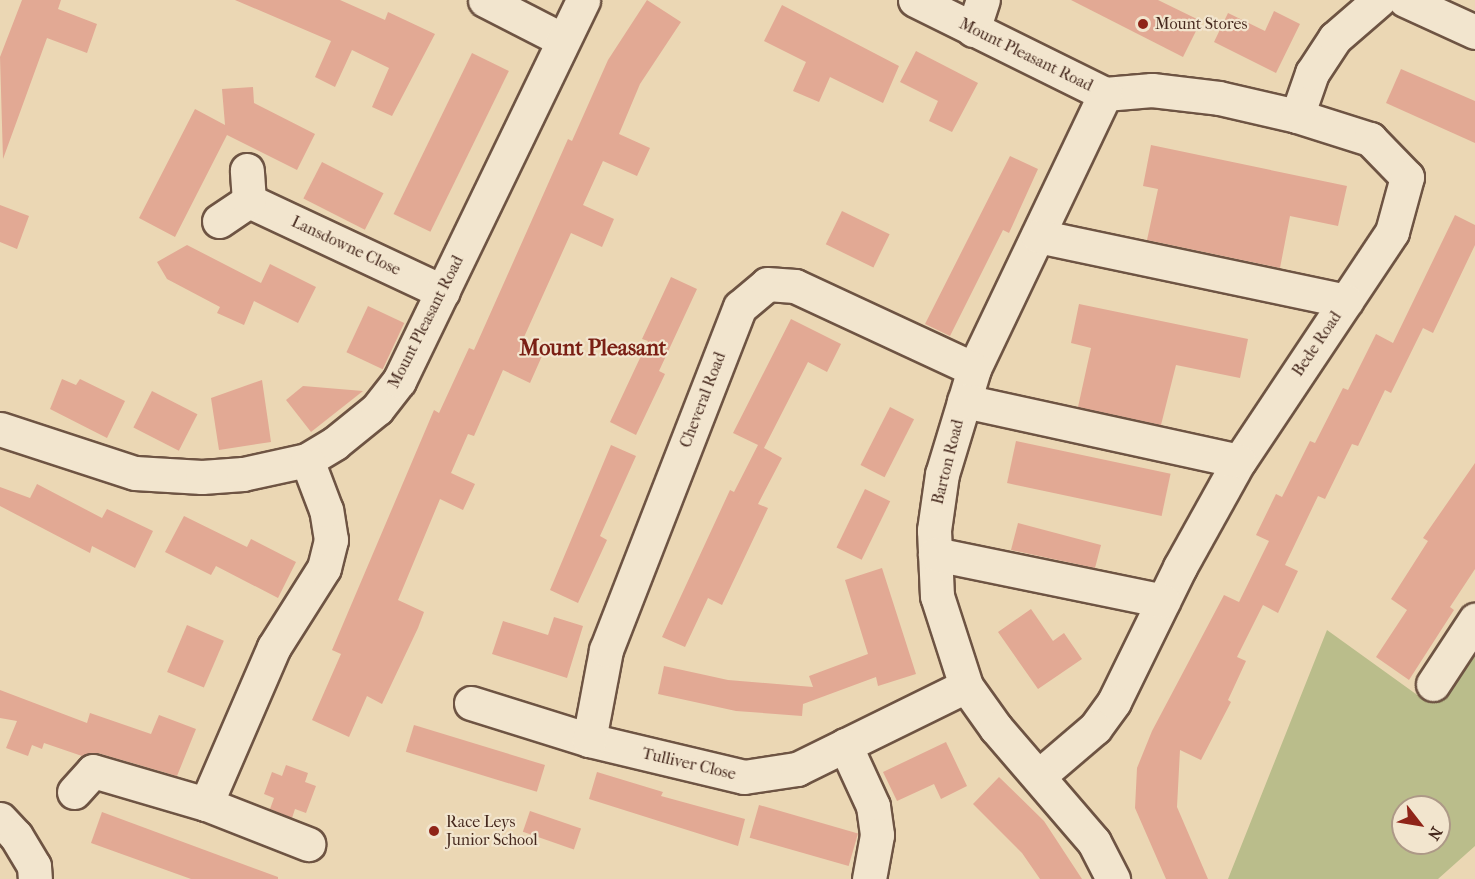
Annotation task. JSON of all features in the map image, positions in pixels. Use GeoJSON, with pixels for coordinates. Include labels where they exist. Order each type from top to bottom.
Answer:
{"type":"FeatureCollection","features":[{"type":"Feature","properties":{"kind":"street"},"geometry":{"type":"LineString","coordinates":[[486,0],[561,39]]}},
{"type":"Feature","properties":{"kind":"street","name":"Mount Pleasant Road"},"geometry":{"type":"LineString","coordinates":[[0,429],[135,473],[213,476],[307,460],[377,409],[399,381],[561,39],[583,0]]}},
{"type":"Feature","properties":{"kind":"street","name":"Mount Pleasant Road"},"geometry":{"type":"LineString","coordinates":[[915,0],[978,15],[1105,94]]}},
{"type":"Feature","properties":{"kind":"street"},"geometry":{"type":"LineString","coordinates":[[1297,116],[1312,73],[1335,38],[1379,0]]}},
{"type":"Feature","properties":{"kind":"street"},"geometry":{"type":"LineString","coordinates":[[1404,0],[1475,32]]}},
{"type":"Feature","properties":{"kind":"street","name":"Bede Road"},"geometry":{"type":"LineString","coordinates":[[1040,775],[1095,728],[1114,702],[1163,601],[1239,461],[1392,232],[1407,177],[1370,139],[1297,116],[1219,98],[1152,90],[1105,94]]}},
{"type":"Feature","properties":{"kind":"street","name":"Barton Road"},"geometry":{"type":"LineString","coordinates":[[1105,94],[974,369],[942,474],[934,530],[934,554],[937,596],[966,686],[996,728],[1040,775],[1094,842],[1113,879]]}},
{"type":"Feature","properties":{"kind":"street","name":"Lansdowne Close"},"geometry":{"type":"LineString","coordinates":[[219,221],[248,185],[443,292]]}},
{"type":"Feature","properties":{"kind":"street"},"geometry":{"type":"LineString","coordinates":[[1038,236],[1346,301]]}},
{"type":"Feature","properties":{"kind":"street","name":"Cheveral Road"},"geometry":{"type":"LineString","coordinates":[[589,740],[606,650],[740,307],[767,284],[795,286],[974,369]]}},
{"type":"Feature","properties":{"kind":"street"},"geometry":{"type":"LineString","coordinates":[[964,401],[1239,461]]}},
{"type":"Feature","properties":{"kind":"street"},"geometry":{"type":"LineString","coordinates":[[206,804],[274,647],[324,567],[331,540],[326,510],[307,460]]}},
{"type":"Feature","properties":{"kind":"street"},"geometry":{"type":"LineString","coordinates":[[934,554],[1163,601]]}},
{"type":"Feature","properties":{"kind":"street"},"geometry":{"type":"LineString","coordinates":[[1433,684],[1475,620]]}},
{"type":"Feature","properties":{"kind":"street","name":"Tulliver Close"},"geometry":{"type":"LineString","coordinates":[[471,703],[589,740],[744,777],[797,769],[966,686]]}},
{"type":"Feature","properties":{"kind":"street"},"geometry":{"type":"LineString","coordinates":[[845,746],[873,806],[877,835],[869,879]]}},
{"type":"Feature","properties":{"kind":"street"},"geometry":{"type":"LineString","coordinates":[[74,792],[93,771],[206,804],[308,844]]}},
{"type":"Feature","properties":{"kind":"street"},"geometry":{"type":"LineString","coordinates":[[0,819],[28,856],[35,879]]}},
{"type":"Feature","properties":{"kind":"green space"},"geometry":{"type":"Polygon","coordinates":[[[1327,630],[1427,702],[1445,695],[1475,650],[1475,846],[1438,879],[1228,879],[1327,630]]]}},
{"type":"Feature","properties":{"kind":"building"},"geometry":{"type":"Polygon","coordinates":[[[22,0],[61,0],[58,9],[97,24],[87,53],[47,38],[3,159],[0,57],[22,0]]]}},
{"type":"Feature","properties":{"kind":"building"},"geometry":{"type":"Polygon","coordinates":[[[235,0],[340,0],[385,20],[388,12],[435,34],[392,116],[372,107],[389,68],[352,50],[335,87],[315,77],[331,41],[235,0]]]}},
{"type":"Feature","properties":{"kind":"building"},"geometry":{"type":"Polygon","coordinates":[[[647,0],[681,22],[640,84],[619,134],[650,148],[637,176],[603,161],[583,205],[614,219],[602,247],[571,233],[520,346],[542,356],[530,383],[503,370],[474,436],[468,434],[451,473],[475,484],[463,510],[440,499],[398,600],[424,612],[418,628],[382,704],[367,696],[349,737],[312,720],[341,654],[332,650],[434,410],[439,413],[469,348],[474,350],[568,139],[572,141],[608,60],[647,0]]]}},
{"type":"Feature","properties":{"kind":"building"},"geometry":{"type":"Polygon","coordinates":[[[1071,0],[1158,0],[1201,21],[1183,57],[1071,0]]]}},
{"type":"Feature","properties":{"kind":"building"},"geometry":{"type":"Polygon","coordinates":[[[782,5],[899,66],[883,103],[830,77],[819,102],[793,91],[806,62],[764,41],[782,5]]]}},
{"type":"Feature","properties":{"kind":"building"},"geometry":{"type":"Polygon","coordinates":[[[1274,11],[1300,24],[1276,73],[1214,42],[1228,13],[1265,31],[1274,11]]]}},
{"type":"Feature","properties":{"kind":"building"},"geometry":{"type":"Polygon","coordinates":[[[916,51],[978,83],[952,132],[929,121],[938,101],[900,82],[916,51]]]}},
{"type":"Feature","properties":{"kind":"building"},"geometry":{"type":"Polygon","coordinates":[[[472,53],[509,71],[430,232],[394,214],[472,53]]]}},
{"type":"Feature","properties":{"kind":"building"},"geometry":{"type":"Polygon","coordinates":[[[1401,69],[1475,101],[1475,143],[1386,103],[1401,69]]]}},
{"type":"Feature","properties":{"kind":"building"},"geometry":{"type":"Polygon","coordinates":[[[253,87],[254,103],[315,134],[297,170],[227,135],[175,237],[139,218],[195,109],[225,125],[222,89],[253,87]]]}},
{"type":"Feature","properties":{"kind":"building"},"geometry":{"type":"Polygon","coordinates":[[[1151,145],[1347,186],[1338,226],[1290,216],[1280,268],[1147,240],[1158,189],[1143,186],[1151,145]]]}},
{"type":"Feature","properties":{"kind":"building"},"geometry":{"type":"Polygon","coordinates":[[[1010,156],[1038,169],[1009,233],[1003,230],[950,336],[925,324],[1010,156]]]}},
{"type":"Feature","properties":{"kind":"building"},"geometry":{"type":"Polygon","coordinates":[[[322,162],[383,193],[365,230],[303,199],[322,162]]]}},
{"type":"Feature","properties":{"kind":"building"},"geometry":{"type":"Polygon","coordinates":[[[0,205],[29,216],[17,249],[0,242],[0,205]]]}},
{"type":"Feature","properties":{"kind":"building"},"geometry":{"type":"Polygon","coordinates":[[[842,211],[890,234],[873,267],[826,244],[842,211]]]}},
{"type":"Feature","properties":{"kind":"building"},"geometry":{"type":"Polygon","coordinates":[[[1455,215],[1475,225],[1475,245],[1433,333],[1423,328],[1391,393],[1385,390],[1358,446],[1352,444],[1325,499],[1318,496],[1285,565],[1298,571],[1278,613],[1263,605],[1237,657],[1246,661],[1228,700],[1231,702],[1201,760],[1180,750],[1177,807],[1208,879],[1166,879],[1135,808],[1137,768],[1152,731],[1224,595],[1239,602],[1269,541],[1256,535],[1276,494],[1282,497],[1310,441],[1315,443],[1343,388],[1348,390],[1376,334],[1393,343],[1455,215]]]}},
{"type":"Feature","properties":{"kind":"building"},"geometry":{"type":"Polygon","coordinates":[[[187,245],[261,283],[270,264],[316,287],[298,323],[254,301],[244,325],[217,313],[220,307],[167,279],[157,262],[187,245]]]}},
{"type":"Feature","properties":{"kind":"building"},"geometry":{"type":"Polygon","coordinates":[[[671,277],[697,289],[659,371],[665,374],[636,435],[610,422],[648,341],[642,339],[671,277]]]}},
{"type":"Feature","properties":{"kind":"building"},"geometry":{"type":"Polygon","coordinates":[[[1079,304],[1248,339],[1240,378],[1176,365],[1161,425],[1078,407],[1091,348],[1071,343],[1079,304]]]}},
{"type":"Feature","properties":{"kind":"building"},"geometry":{"type":"Polygon","coordinates":[[[368,306],[404,323],[383,369],[346,352],[368,306]]]}},
{"type":"Feature","properties":{"kind":"building"},"geometry":{"type":"Polygon","coordinates":[[[791,319],[841,344],[827,372],[808,362],[764,448],[782,458],[758,504],[768,508],[722,605],[708,598],[685,647],[662,637],[730,490],[734,492],[758,445],[733,433],[791,319]]]}},
{"type":"Feature","properties":{"kind":"building"},"geometry":{"type":"Polygon","coordinates":[[[62,379],[76,385],[80,379],[125,401],[107,438],[50,409],[62,379]]]}},
{"type":"Feature","properties":{"kind":"building"},"geometry":{"type":"Polygon","coordinates":[[[262,380],[271,442],[219,450],[211,398],[262,380]]]}},
{"type":"Feature","properties":{"kind":"building"},"geometry":{"type":"Polygon","coordinates":[[[303,386],[363,391],[311,432],[286,400],[303,386]]]}},
{"type":"Feature","properties":{"kind":"building"},"geometry":{"type":"Polygon","coordinates":[[[152,391],[197,414],[179,451],[133,428],[152,391]]]}},
{"type":"Feature","properties":{"kind":"building"},"geometry":{"type":"Polygon","coordinates":[[[890,407],[914,419],[885,477],[860,465],[890,407]]]}},
{"type":"Feature","properties":{"kind":"building"},"geometry":{"type":"Polygon","coordinates":[[[1016,441],[1171,474],[1162,516],[1007,483],[1016,441]]]}},
{"type":"Feature","properties":{"kind":"building"},"geometry":{"type":"Polygon","coordinates":[[[611,445],[636,456],[600,536],[607,540],[578,603],[550,590],[611,445]]]}},
{"type":"Feature","properties":{"kind":"building"},"geometry":{"type":"Polygon","coordinates":[[[1475,463],[1475,569],[1450,607],[1454,610],[1409,680],[1376,657],[1407,610],[1391,599],[1428,541],[1423,538],[1475,463]]]}},
{"type":"Feature","properties":{"kind":"building"},"geometry":{"type":"Polygon","coordinates":[[[37,484],[102,518],[107,509],[153,531],[135,568],[92,546],[90,553],[0,506],[0,487],[30,498],[37,484]]]}},
{"type":"Feature","properties":{"kind":"building"},"geometry":{"type":"Polygon","coordinates":[[[865,489],[890,501],[862,560],[837,547],[865,489]]]}},
{"type":"Feature","properties":{"kind":"building"},"geometry":{"type":"Polygon","coordinates":[[[184,516],[247,547],[251,539],[296,562],[278,598],[216,566],[211,575],[165,552],[184,516]]]}},
{"type":"Feature","properties":{"kind":"building"},"geometry":{"type":"Polygon","coordinates":[[[1018,523],[1101,545],[1095,568],[1011,550],[1018,523]]]}},
{"type":"Feature","properties":{"kind":"building"},"geometry":{"type":"Polygon","coordinates":[[[882,568],[916,674],[878,686],[876,677],[803,704],[802,716],[736,711],[658,694],[664,666],[728,680],[813,687],[809,676],[868,654],[845,580],[882,568]]]}},
{"type":"Feature","properties":{"kind":"building"},"geometry":{"type":"Polygon","coordinates":[[[1031,609],[1053,641],[1064,633],[1082,659],[1038,689],[998,632],[1031,609]]]}},
{"type":"Feature","properties":{"kind":"building"},"geometry":{"type":"Polygon","coordinates":[[[554,617],[583,626],[567,678],[492,654],[503,621],[548,635],[554,617]]]}},
{"type":"Feature","properties":{"kind":"building"},"geometry":{"type":"Polygon","coordinates":[[[187,625],[224,641],[204,688],[167,672],[187,625]]]}},
{"type":"Feature","properties":{"kind":"building"},"geometry":{"type":"Polygon","coordinates":[[[0,690],[87,723],[90,713],[151,734],[159,715],[196,729],[177,776],[98,753],[82,756],[44,743],[42,749],[32,745],[28,756],[6,748],[17,721],[0,718],[0,690]]]}},
{"type":"Feature","properties":{"kind":"building"},"geometry":{"type":"Polygon","coordinates":[[[414,725],[545,765],[537,792],[406,752],[414,725]]]}},
{"type":"Feature","properties":{"kind":"building"},"geometry":{"type":"Polygon","coordinates":[[[946,742],[967,786],[941,799],[934,784],[897,801],[883,772],[946,742]]]}},
{"type":"Feature","properties":{"kind":"building"},"geometry":{"type":"Polygon","coordinates":[[[286,765],[308,773],[305,782],[316,786],[306,813],[295,809],[292,818],[270,809],[274,798],[264,794],[272,772],[282,776],[286,765]]]}},
{"type":"Feature","properties":{"kind":"building"},"geometry":{"type":"Polygon","coordinates":[[[597,772],[663,792],[661,796],[745,819],[738,846],[589,799],[597,772]]]}},
{"type":"Feature","properties":{"kind":"building"},"geometry":{"type":"Polygon","coordinates":[[[999,777],[1044,821],[1082,879],[1040,879],[1022,853],[973,804],[999,777]]]}},
{"type":"Feature","properties":{"kind":"building"},"geometry":{"type":"Polygon","coordinates":[[[759,805],[858,833],[849,866],[750,838],[759,805]]]}},
{"type":"Feature","properties":{"kind":"building"},"geometry":{"type":"Polygon","coordinates":[[[530,811],[581,829],[574,849],[523,832],[530,811]]]}},
{"type":"Feature","properties":{"kind":"building"},"geometry":{"type":"Polygon","coordinates":[[[102,812],[278,877],[278,879],[191,879],[91,843],[102,812]]]}},
{"type":"Feature","properties":{"kind":"place","name":"Mount Stores"},"geometry":{"type":"Point","coordinates":[1143,24]}},
{"type":"Feature","properties":{"kind":"place","name":"Race Leys Junior School"},"geometry":{"type":"Point","coordinates":[434,831]}},
{"type":"Feature","properties":{"kind":"district","name":"Mount Pleasant"},"geometry":{"type":"Point","coordinates":[593,349]}}]}
